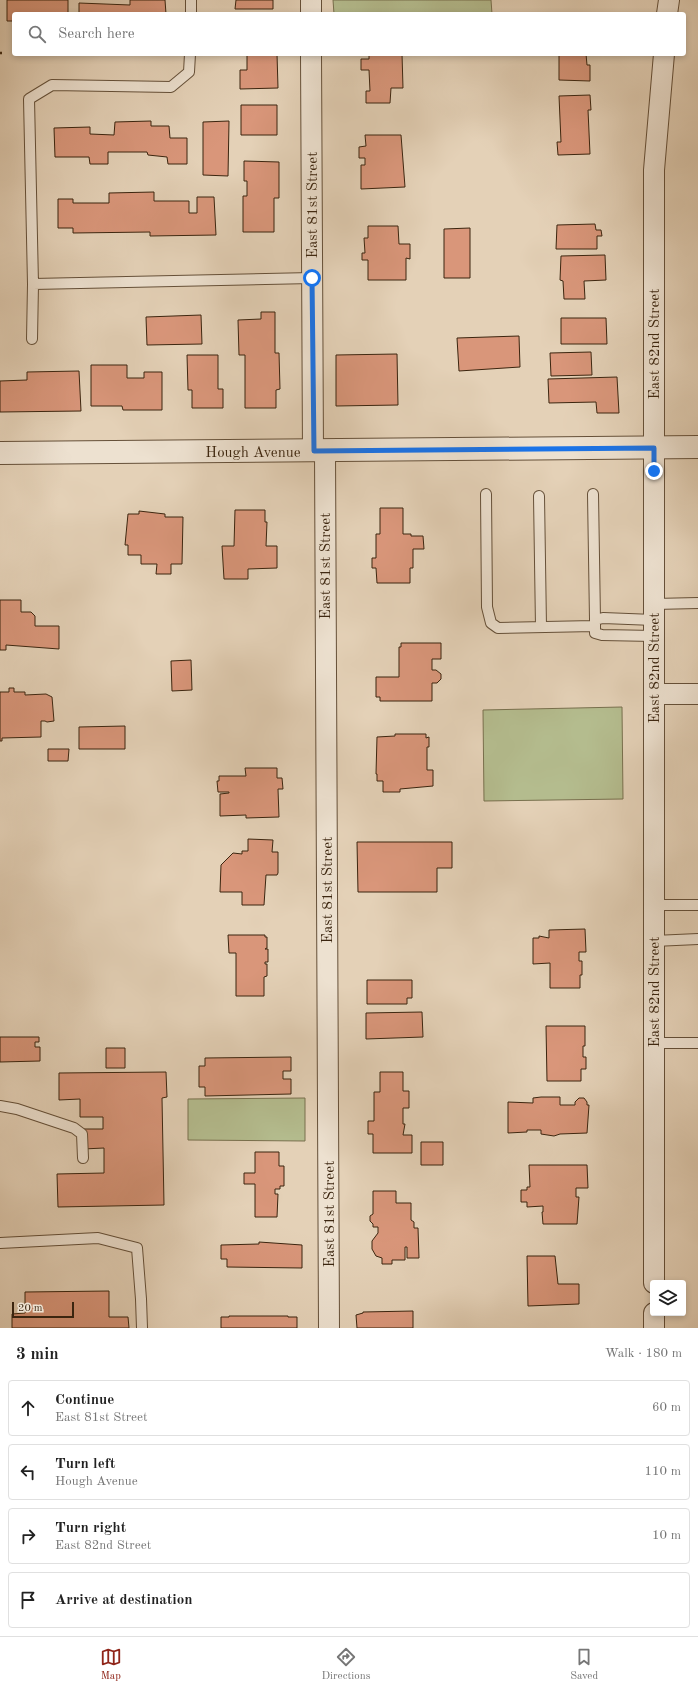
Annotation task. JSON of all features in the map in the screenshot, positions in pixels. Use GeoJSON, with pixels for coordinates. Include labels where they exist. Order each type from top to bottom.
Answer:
{"type":"FeatureCollection","features":[{"type":"Feature","properties":{"kind":"street"},"geometry":{"type":"LineString","coordinates":[[311,0],[311,12]]}},
{"type":"Feature","properties":{"kind":"street"},"geometry":{"type":"LineString","coordinates":[[667,12],[668,0]]}},
{"type":"Feature","properties":{"kind":"street","name":"East 81st Street"},"geometry":{"type":"LineString","coordinates":[[311,56],[312,278],[319,451],[329,1328]]}},
{"type":"Feature","properties":{"kind":"street","name":"East 82nd Street"},"geometry":{"type":"LineString","coordinates":[[654,1280],[654,170],[664,56]]}},
{"type":"Feature","properties":{"kind":"street","name":"Hough Avenue"},"geometry":{"type":"LineString","coordinates":[[0,453],[698,447]]}},
{"type":"Feature","properties":{"kind":"street"},"geometry":{"type":"LineString","coordinates":[[654,694],[698,694]]}},
{"type":"Feature","properties":{"kind":"street"},"geometry":{"type":"LineString","coordinates":[[654,1316],[654,1328]]}},
{"type":"Feature","properties":{"kind":"lane"},"geometry":{"type":"LineString","coordinates":[[191,0],[191,12]]}},
{"type":"Feature","properties":{"kind":"lane"},"geometry":{"type":"LineString","coordinates":[[32,339],[33,284],[30,99],[52,85],[171,87],[189,72],[190,56]]}},
{"type":"Feature","properties":{"kind":"lane"},"geometry":{"type":"LineString","coordinates":[[33,284],[312,278]]}},
{"type":"Feature","properties":{"kind":"lane"},"geometry":{"type":"LineString","coordinates":[[486,494],[487,607],[491,623],[498,628],[541,627],[594,623],[603,618],[654,620]]}},
{"type":"Feature","properties":{"kind":"lane"},"geometry":{"type":"LineString","coordinates":[[592,494],[595,633],[602,635],[654,620],[698,603]]}},
{"type":"Feature","properties":{"kind":"lane"},"geometry":{"type":"LineString","coordinates":[[539,496],[541,627]]}},
{"type":"Feature","properties":{"kind":"lane"},"geometry":{"type":"LineString","coordinates":[[654,905],[698,905]]}},
{"type":"Feature","properties":{"kind":"lane"},"geometry":{"type":"LineString","coordinates":[[654,941],[698,939]]}},
{"type":"Feature","properties":{"kind":"lane"},"geometry":{"type":"LineString","coordinates":[[654,1043],[698,1043]]}},
{"type":"Feature","properties":{"kind":"lane"},"geometry":{"type":"LineString","coordinates":[[0,1106],[17,1109],[74,1128],[82,1134],[83,1158]]}},
{"type":"Feature","properties":{"kind":"lane"},"geometry":{"type":"LineString","coordinates":[[0,1243],[98,1238],[137,1248],[142,1328]]}},
{"type":"Feature","properties":{"kind":"green space"},"geometry":{"type":"Polygon","coordinates":[[[333,0],[491,0],[492,12],[334,12],[333,0]]]}},
{"type":"Feature","properties":{"kind":"green space"},"geometry":{"type":"Polygon","coordinates":[[[622,707],[623,799],[484,801],[483,710],[622,707]]]}},
{"type":"Feature","properties":{"kind":"green space"},"geometry":{"type":"Polygon","coordinates":[[[305,1098],[305,1141],[188,1140],[188,1099],[305,1098]]]}},
{"type":"Feature","properties":{"kind":"building"},"geometry":{"type":"Polygon","coordinates":[[[7,0],[68,0],[68,12],[12,12],[12,21],[7,21],[7,0]]]}},
{"type":"Feature","properties":{"kind":"building"},"geometry":{"type":"Polygon","coordinates":[[[130,0],[165,0],[166,12],[79,12],[79,3],[130,5],[130,0]]]}},
{"type":"Feature","properties":{"kind":"building"},"geometry":{"type":"Polygon","coordinates":[[[236,0],[273,0],[273,9],[235,9],[236,0]]]}},
{"type":"Feature","properties":{"kind":"building"},"geometry":{"type":"Polygon","coordinates":[[[247,56],[277,56],[278,88],[240,89],[240,70],[247,70],[247,56]]]}},
{"type":"Feature","properties":{"kind":"building"},"geometry":{"type":"Polygon","coordinates":[[[369,56],[402,56],[403,88],[391,88],[390,103],[366,103],[366,91],[370,91],[369,70],[361,70],[361,59],[369,59],[369,56]]]}},
{"type":"Feature","properties":{"kind":"building"},"geometry":{"type":"Polygon","coordinates":[[[559,56],[586,56],[587,65],[590,65],[590,81],[559,80],[559,56]]]}},
{"type":"Feature","properties":{"kind":"building"},"geometry":{"type":"Polygon","coordinates":[[[590,95],[591,110],[588,110],[590,154],[558,155],[557,142],[561,142],[559,96],[590,95]]]}},
{"type":"Feature","properties":{"kind":"building"},"geometry":{"type":"Polygon","coordinates":[[[241,105],[277,105],[277,135],[241,135],[241,105]]]}},
{"type":"Feature","properties":{"kind":"building"},"geometry":{"type":"Polygon","coordinates":[[[151,121],[151,126],[169,126],[170,138],[187,138],[187,164],[168,164],[167,157],[148,155],[147,152],[108,152],[108,164],[90,164],[89,157],[55,157],[54,128],[90,127],[90,134],[114,135],[115,122],[151,121]]]}},
{"type":"Feature","properties":{"kind":"building"},"geometry":{"type":"Polygon","coordinates":[[[229,121],[228,176],[203,175],[203,122],[229,121]]]}},
{"type":"Feature","properties":{"kind":"building"},"geometry":{"type":"Polygon","coordinates":[[[365,135],[401,135],[405,187],[361,189],[361,165],[365,165],[365,158],[359,158],[359,147],[366,146],[365,135]]]}},
{"type":"Feature","properties":{"kind":"building"},"geometry":{"type":"Polygon","coordinates":[[[244,161],[279,162],[279,198],[274,198],[274,232],[243,232],[243,196],[247,196],[247,181],[244,181],[244,161]]]}},
{"type":"Feature","properties":{"kind":"building"},"geometry":{"type":"Polygon","coordinates":[[[154,192],[154,201],[189,201],[189,213],[197,213],[197,197],[214,197],[216,235],[150,236],[150,232],[73,233],[73,228],[58,228],[58,199],[73,199],[73,203],[109,203],[109,193],[154,192]]]}},
{"type":"Feature","properties":{"kind":"building"},"geometry":{"type":"Polygon","coordinates":[[[595,224],[596,230],[601,230],[602,236],[597,236],[597,249],[556,249],[557,225],[595,224]]]}},
{"type":"Feature","properties":{"kind":"building"},"geometry":{"type":"Polygon","coordinates":[[[368,226],[398,226],[399,244],[410,244],[410,259],[406,258],[406,280],[368,280],[368,260],[362,260],[362,253],[365,253],[364,238],[368,238],[368,226]]]}},
{"type":"Feature","properties":{"kind":"building"},"geometry":{"type":"Polygon","coordinates":[[[470,228],[470,278],[444,278],[444,229],[470,228]]]}},
{"type":"Feature","properties":{"kind":"building"},"geometry":{"type":"Polygon","coordinates":[[[605,255],[606,280],[584,281],[585,299],[564,299],[563,281],[560,280],[561,256],[605,255]]]}},
{"type":"Feature","properties":{"kind":"building"},"geometry":{"type":"Polygon","coordinates":[[[261,312],[275,312],[275,353],[279,353],[280,389],[276,390],[276,408],[245,408],[245,355],[239,355],[238,320],[261,319],[261,312]]]}},
{"type":"Feature","properties":{"kind":"building"},"geometry":{"type":"Polygon","coordinates":[[[201,315],[202,344],[147,345],[146,317],[201,315]]]}},
{"type":"Feature","properties":{"kind":"building"},"geometry":{"type":"Polygon","coordinates":[[[561,318],[606,318],[607,344],[561,344],[561,318]]]}},
{"type":"Feature","properties":{"kind":"building"},"geometry":{"type":"Polygon","coordinates":[[[519,336],[520,367],[459,371],[457,338],[519,336]]]}},
{"type":"Feature","properties":{"kind":"building"},"geometry":{"type":"Polygon","coordinates":[[[591,352],[592,375],[551,376],[550,353],[591,352]]]}},
{"type":"Feature","properties":{"kind":"building"},"geometry":{"type":"Polygon","coordinates":[[[397,354],[398,405],[336,406],[336,355],[397,354]]]}},
{"type":"Feature","properties":{"kind":"building"},"geometry":{"type":"Polygon","coordinates":[[[187,355],[218,355],[218,389],[223,389],[223,408],[192,408],[192,390],[188,390],[187,355]]]}},
{"type":"Feature","properties":{"kind":"building"},"geometry":{"type":"Polygon","coordinates":[[[91,365],[127,365],[127,378],[144,378],[144,372],[162,372],[162,410],[123,410],[122,406],[91,406],[91,365]]]}},
{"type":"Feature","properties":{"kind":"building"},"geometry":{"type":"Polygon","coordinates":[[[79,371],[81,411],[0,412],[0,381],[27,380],[27,372],[79,371]]]}},
{"type":"Feature","properties":{"kind":"building"},"geometry":{"type":"Polygon","coordinates":[[[617,377],[619,413],[597,413],[596,402],[549,403],[548,379],[617,377]]]}},
{"type":"Feature","properties":{"kind":"building"},"geometry":{"type":"Polygon","coordinates":[[[380,508],[403,508],[403,534],[423,536],[424,549],[413,549],[413,568],[410,568],[410,583],[377,583],[376,568],[372,568],[372,558],[376,558],[376,534],[380,534],[380,508]]]}},
{"type":"Feature","properties":{"kind":"building"},"geometry":{"type":"Polygon","coordinates":[[[235,510],[265,510],[265,522],[267,522],[266,546],[277,546],[277,568],[248,569],[248,579],[224,579],[222,546],[234,546],[235,510]]]}},
{"type":"Feature","properties":{"kind":"building"},"geometry":{"type":"Polygon","coordinates":[[[139,511],[165,514],[165,517],[183,517],[182,564],[171,564],[171,574],[156,574],[157,564],[141,564],[141,555],[128,555],[128,545],[125,545],[128,514],[139,514],[139,511]]]}},
{"type":"Feature","properties":{"kind":"building"},"geometry":{"type":"Polygon","coordinates":[[[0,600],[21,600],[21,612],[31,612],[35,616],[35,626],[59,626],[59,649],[6,645],[6,650],[0,650],[0,600]]]}},
{"type":"Feature","properties":{"kind":"building"},"geometry":{"type":"Polygon","coordinates":[[[401,643],[441,643],[441,659],[432,659],[432,670],[436,670],[441,674],[441,679],[437,683],[432,683],[432,701],[380,701],[380,697],[376,697],[376,677],[399,677],[399,647],[401,647],[401,643]]]}},
{"type":"Feature","properties":{"kind":"building"},"geometry":{"type":"Polygon","coordinates":[[[191,660],[192,690],[172,691],[171,661],[191,660]]]}},
{"type":"Feature","properties":{"kind":"building"},"geometry":{"type":"Polygon","coordinates":[[[9,688],[14,688],[14,692],[25,692],[25,695],[46,694],[52,697],[54,721],[41,721],[41,737],[2,738],[2,741],[0,741],[0,692],[9,692],[9,688]]]}},
{"type":"Feature","properties":{"kind":"building"},"geometry":{"type":"Polygon","coordinates":[[[125,726],[125,749],[79,749],[79,727],[125,726]]]}},
{"type":"Feature","properties":{"kind":"building"},"geometry":{"type":"Polygon","coordinates":[[[395,734],[426,734],[426,738],[429,737],[429,747],[427,747],[427,770],[433,770],[433,786],[400,789],[400,792],[383,792],[383,781],[377,781],[376,774],[377,737],[395,736],[395,734]]]}},
{"type":"Feature","properties":{"kind":"building"},"geometry":{"type":"Polygon","coordinates":[[[48,749],[69,749],[68,761],[48,761],[48,749]]]}},
{"type":"Feature","properties":{"kind":"building"},"geometry":{"type":"Polygon","coordinates":[[[245,768],[277,768],[277,778],[282,778],[283,789],[278,789],[279,817],[246,818],[246,815],[220,816],[220,794],[229,792],[218,792],[217,781],[219,781],[219,776],[246,776],[245,768]]]}},
{"type":"Feature","properties":{"kind":"building"},"geometry":{"type":"Polygon","coordinates":[[[248,839],[273,840],[272,852],[278,852],[277,875],[266,875],[264,905],[242,905],[242,892],[220,892],[221,865],[233,853],[242,854],[242,851],[248,851],[248,839]]]}},
{"type":"Feature","properties":{"kind":"building"},"geometry":{"type":"Polygon","coordinates":[[[357,842],[452,842],[452,868],[437,868],[437,892],[358,892],[357,842]]]}},
{"type":"Feature","properties":{"kind":"building"},"geometry":{"type":"Polygon","coordinates":[[[585,929],[586,952],[579,952],[579,961],[582,961],[580,988],[550,988],[550,963],[533,964],[533,938],[539,938],[539,936],[549,938],[549,930],[585,929]]]}},
{"type":"Feature","properties":{"kind":"building"},"geometry":{"type":"Polygon","coordinates":[[[228,935],[265,935],[265,937],[267,937],[267,948],[265,949],[268,949],[268,962],[265,962],[265,964],[267,964],[267,976],[264,977],[264,996],[236,996],[236,953],[229,953],[228,935]]]}},
{"type":"Feature","properties":{"kind":"building"},"geometry":{"type":"Polygon","coordinates":[[[367,980],[412,980],[412,998],[407,998],[407,1004],[367,1004],[367,980]]]}},
{"type":"Feature","properties":{"kind":"building"},"geometry":{"type":"Polygon","coordinates":[[[422,1012],[423,1037],[366,1039],[366,1013],[422,1012]]]}},
{"type":"Feature","properties":{"kind":"building"},"geometry":{"type":"Polygon","coordinates":[[[546,1026],[585,1026],[585,1046],[583,1046],[583,1057],[586,1057],[586,1069],[581,1069],[581,1081],[547,1081],[546,1026]]]}},
{"type":"Feature","properties":{"kind":"building"},"geometry":{"type":"Polygon","coordinates":[[[0,1037],[39,1037],[39,1042],[35,1042],[35,1047],[40,1047],[40,1061],[0,1062],[0,1037]]]}},
{"type":"Feature","properties":{"kind":"building"},"geometry":{"type":"Polygon","coordinates":[[[106,1048],[125,1048],[125,1068],[106,1068],[106,1048]]]}},
{"type":"Feature","properties":{"kind":"building"},"geometry":{"type":"Polygon","coordinates":[[[291,1057],[291,1071],[283,1071],[283,1079],[291,1079],[291,1094],[205,1096],[205,1087],[199,1087],[199,1066],[205,1066],[205,1058],[291,1057]]]}},
{"type":"Feature","properties":{"kind":"building"},"geometry":{"type":"Polygon","coordinates":[[[166,1072],[167,1097],[162,1098],[164,1205],[58,1207],[57,1174],[104,1173],[104,1148],[83,1149],[83,1129],[103,1129],[103,1117],[80,1117],[80,1099],[59,1100],[59,1073],[166,1072]]]}},
{"type":"Feature","properties":{"kind":"building"},"geometry":{"type":"Polygon","coordinates":[[[380,1072],[403,1072],[403,1091],[409,1091],[409,1108],[403,1108],[403,1124],[405,1124],[403,1135],[412,1135],[412,1153],[373,1153],[373,1134],[368,1134],[368,1121],[374,1121],[374,1092],[380,1092],[380,1072]]]}},
{"type":"Feature","properties":{"kind":"building"},"geometry":{"type":"Polygon","coordinates":[[[560,1097],[560,1105],[575,1105],[575,1102],[579,1098],[584,1098],[587,1105],[589,1105],[587,1133],[560,1134],[554,1136],[541,1134],[541,1130],[527,1130],[527,1132],[508,1133],[508,1102],[533,1103],[533,1098],[560,1097]]]}},
{"type":"Feature","properties":{"kind":"building"},"geometry":{"type":"Polygon","coordinates":[[[421,1142],[443,1142],[443,1165],[421,1165],[421,1142]]]}},
{"type":"Feature","properties":{"kind":"building"},"geometry":{"type":"Polygon","coordinates":[[[255,1152],[279,1152],[279,1166],[284,1166],[284,1186],[280,1186],[280,1189],[275,1189],[275,1194],[278,1194],[277,1217],[255,1217],[255,1184],[244,1184],[244,1173],[255,1173],[255,1152]]]}},
{"type":"Feature","properties":{"kind":"building"},"geometry":{"type":"Polygon","coordinates":[[[529,1165],[587,1165],[588,1188],[576,1188],[576,1197],[579,1197],[577,1224],[543,1224],[543,1206],[527,1207],[527,1202],[521,1202],[521,1190],[527,1190],[527,1187],[530,1187],[529,1165]]]}},
{"type":"Feature","properties":{"kind":"building"},"geometry":{"type":"Polygon","coordinates":[[[373,1191],[396,1191],[396,1203],[411,1203],[411,1220],[414,1222],[414,1228],[418,1228],[419,1258],[407,1258],[407,1247],[405,1247],[405,1260],[392,1260],[392,1264],[382,1264],[382,1258],[376,1256],[372,1249],[372,1241],[378,1233],[378,1227],[373,1227],[373,1224],[370,1221],[370,1216],[373,1214],[373,1191]]]}},
{"type":"Feature","properties":{"kind":"building"},"geometry":{"type":"Polygon","coordinates":[[[259,1242],[302,1245],[302,1268],[227,1267],[227,1259],[221,1259],[221,1245],[259,1244],[259,1242]]]}},
{"type":"Feature","properties":{"kind":"building"},"geometry":{"type":"Polygon","coordinates":[[[527,1256],[555,1256],[558,1284],[579,1284],[579,1304],[528,1306],[527,1256]]]}},
{"type":"Feature","properties":{"kind":"building"},"geometry":{"type":"Polygon","coordinates":[[[109,1291],[109,1317],[128,1317],[129,1328],[12,1328],[12,1314],[25,1313],[25,1292],[109,1291]]]}},
{"type":"Feature","properties":{"kind":"building"},"geometry":{"type":"Polygon","coordinates":[[[413,1311],[413,1328],[357,1328],[356,1315],[363,1312],[413,1311]]]}},
{"type":"Feature","properties":{"kind":"building"},"geometry":{"type":"Polygon","coordinates":[[[221,1317],[297,1317],[297,1328],[221,1328],[221,1317]]]}},
{"type":"Feature","properties":{"kind":"route"},"geometry":{"type":"LineString","coordinates":[[312,278],[314,451],[654,448],[654,471]]}}]}
